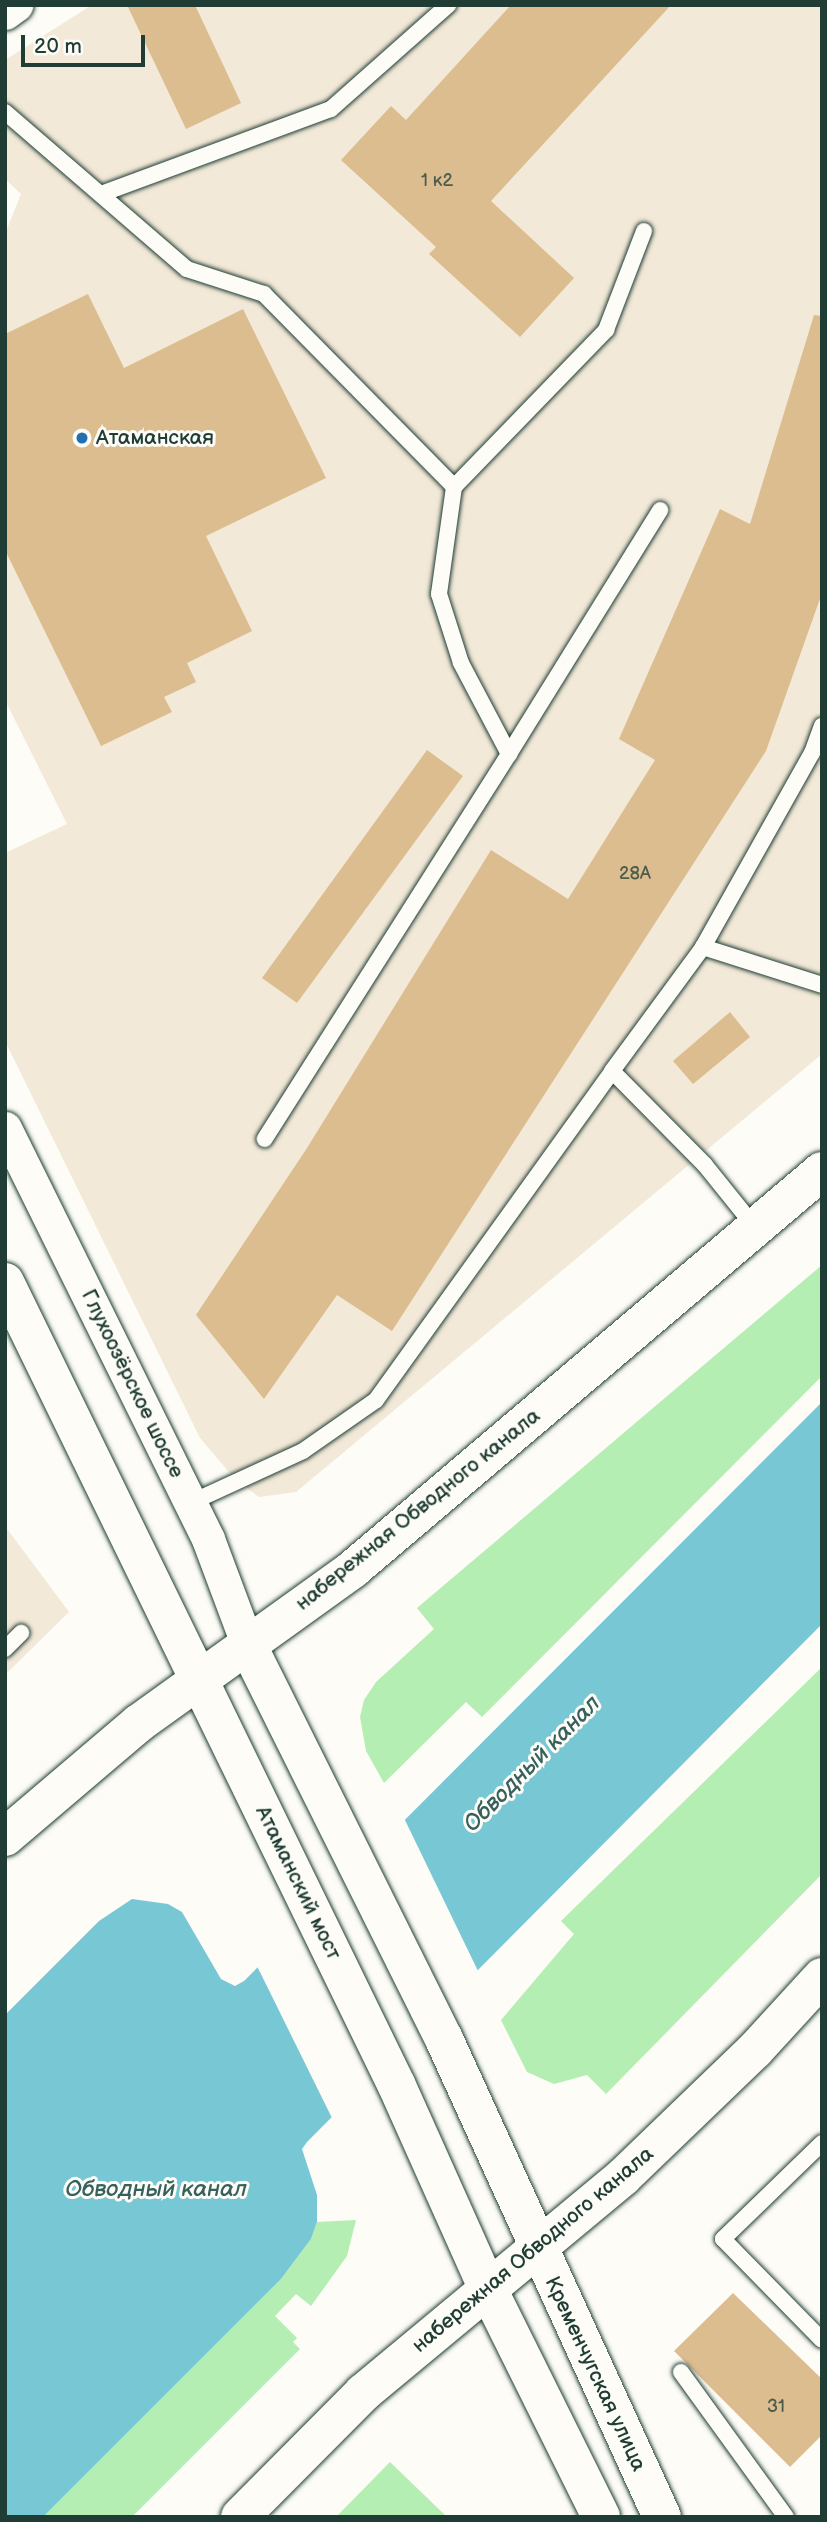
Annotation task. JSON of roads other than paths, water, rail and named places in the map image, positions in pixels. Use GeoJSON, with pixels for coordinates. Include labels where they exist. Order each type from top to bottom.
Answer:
{"type":"FeatureCollection","features":[{"type":"Feature","properties":{"kind":"main road","name":"набережная Обводного канала"},"geometry":{"type":"LineString","coordinates":[[5,1837],[44,1800],[198,1681],[353,1569],[822,1171]]}},
{"type":"Feature","properties":{"kind":"main road"},"geometry":{"type":"LineString","coordinates":[[5,1282],[198,1681]]}},
{"type":"Feature","properties":{"kind":"main road","name":"Кременчугская улица"},"geometry":{"type":"LineString","coordinates":[[248,1646],[351,1846],[444,2039],[662,2517]]}},
{"type":"Feature","properties":{"kind":"main road","name":"Атаманский мост"},"geometry":{"type":"LineString","coordinates":[[198,1681],[397,2085],[488,2289]]}},
{"type":"Feature","properties":{"kind":"main road","name":"набережная Обводного канала"},"geometry":{"type":"LineString","coordinates":[[240,2517],[345,2411],[488,2289],[539,2250],[661,2141],[755,2050],[822,1978]]}},
{"type":"Feature","properties":{"kind":"main road"},"geometry":{"type":"LineString","coordinates":[[488,2289],[601,2517]]}},
{"type":"Feature","properties":{"kind":"street"},"geometry":{"type":"LineString","coordinates":[[5,12],[16,5]]}},
{"type":"Feature","properties":{"kind":"street","name":"Глухоозёрское шоссе"},"geometry":{"type":"LineString","coordinates":[[5,1128],[190,1503],[248,1646]]}},
{"type":"Feature","properties":{"kind":"lane"},"geometry":{"type":"LineString","coordinates":[[101,194],[331,109],[448,5]]}},
{"type":"Feature","properties":{"kind":"lane"},"geometry":{"type":"LineString","coordinates":[[5,112],[187,269],[264,294],[454,487]]}},
{"type":"Feature","properties":{"kind":"lane"},"geometry":{"type":"LineString","coordinates":[[509,754],[460,663],[439,594],[454,487],[606,330],[644,231]]}},
{"type":"Feature","properties":{"kind":"lane"},"geometry":{"type":"LineString","coordinates":[[265,1139],[660,510]]}},
{"type":"Feature","properties":{"kind":"lane"},"geometry":{"type":"LineString","coordinates":[[190,1503],[303,1451],[376,1401],[703,947],[812,753],[822,726]]}},
{"type":"Feature","properties":{"kind":"lane"},"geometry":{"type":"LineString","coordinates":[[703,947],[822,985]]}},
{"type":"Feature","properties":{"kind":"lane"},"geometry":{"type":"LineString","coordinates":[[612,1071],[705,1165],[754,1226]]}},
{"type":"Feature","properties":{"kind":"lane"},"geometry":{"type":"LineString","coordinates":[[5,1649],[21,1633]]}},
{"type":"Feature","properties":{"kind":"lane"},"geometry":{"type":"LineString","coordinates":[[822,2143],[723,2239],[822,2340]]}},
{"type":"Feature","properties":{"kind":"lane"},"geometry":{"type":"LineString","coordinates":[[681,2372],[786,2517]]}},
{"type":"Feature","properties":{"kind":"water","name":"Обводный канал"},"geometry":{"type":"Polygon","coordinates":[[[822,1402],[822,1624],[307,2142],[302,2149],[317,2195],[317,2222],[311,2239],[281,2279],[43,2517],[5,2517],[5,2015],[99,1921],[132,1899],[168,1904],[182,1912],[221,1979],[235,1986],[244,1981],[822,1402]]]}},
{"type":"Feature","properties":{"kind":"place","name":"Атаманская"},"geometry":{"type":"Point","coordinates":[82,438]}}]}
